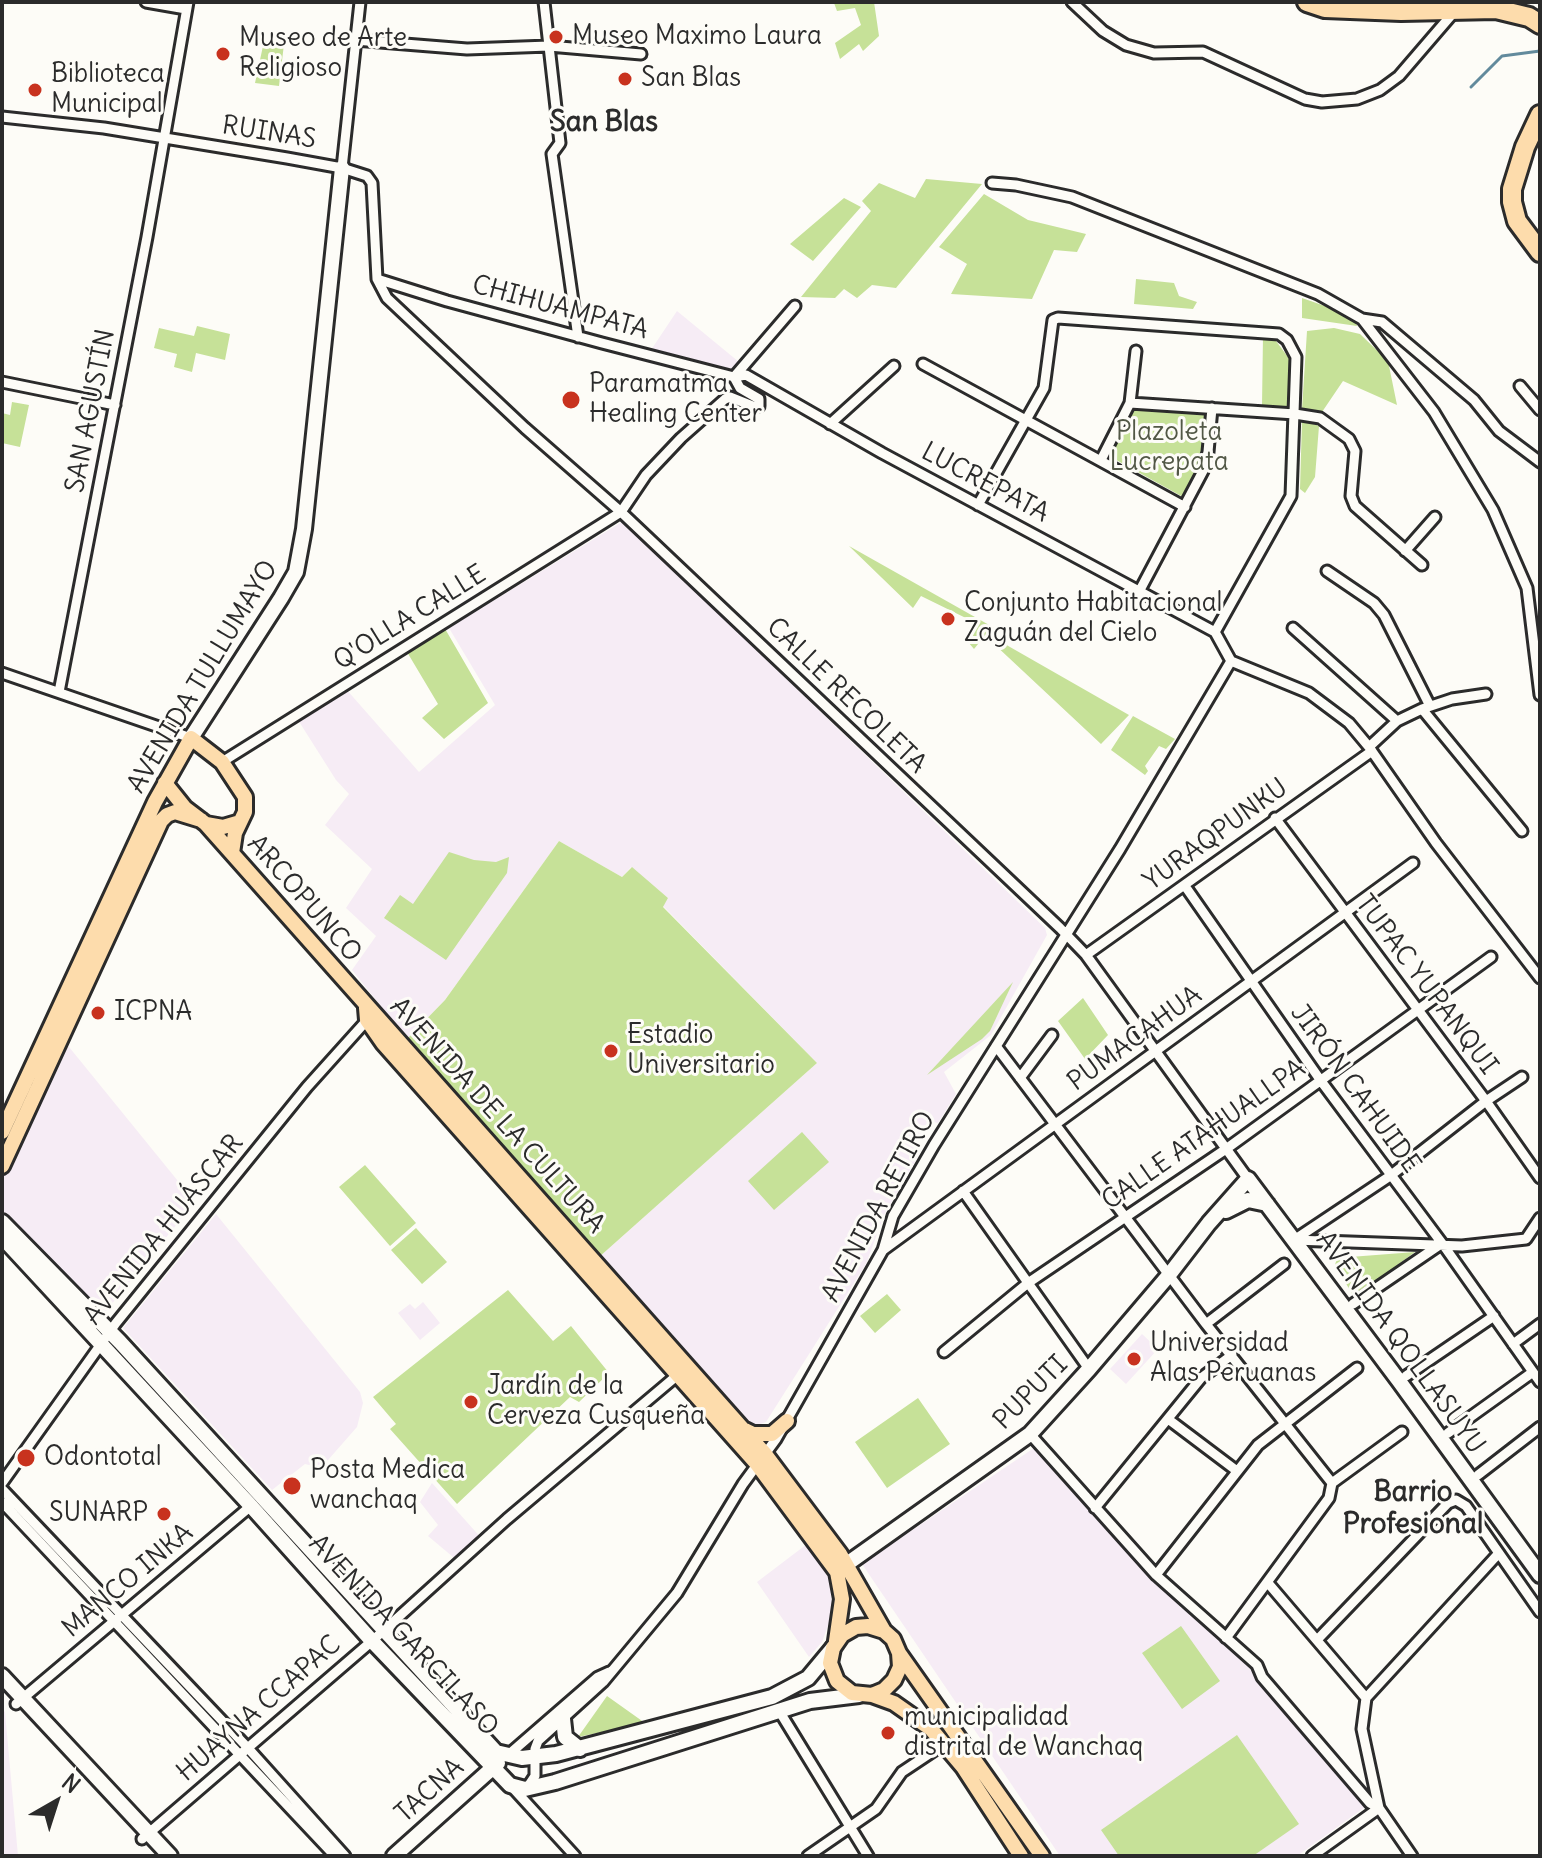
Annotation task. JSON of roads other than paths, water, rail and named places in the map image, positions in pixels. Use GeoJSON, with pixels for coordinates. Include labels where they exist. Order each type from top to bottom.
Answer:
{"type":"FeatureCollection","features":[{"type":"Feature","properties":{"kind":"highway"},"geometry":{"type":"LineString","coordinates":[[1307,2],[1325,8],[1496,9],[1519,13],[1540,24]]}},
{"type":"Feature","properties":{"kind":"highway"},"geometry":{"type":"LineString","coordinates":[[1540,115],[1525,147],[1512,189],[1512,202],[1517,221],[1540,252]]}},
{"type":"Feature","properties":{"kind":"main road"},"geometry":{"type":"LineString","coordinates":[[184,735],[222,762],[245,797],[245,812],[232,853]]}},
{"type":"Feature","properties":{"kind":"main road","name":"AVENIDA TULLUMAYO"},"geometry":{"type":"LineString","coordinates":[[2,1132],[165,783],[184,735]]}},
{"type":"Feature","properties":{"kind":"main road","name":"ARCOPUNCO"},"geometry":{"type":"LineString","coordinates":[[165,783],[185,808],[204,822],[232,853],[369,1013]]}},
{"type":"Feature","properties":{"kind":"main road","name":"AVENIDA TULLUMAYO"},"geometry":{"type":"LineString","coordinates":[[2,1166],[161,821],[175,812],[223,827],[240,822]]}},
{"type":"Feature","properties":{"kind":"main road","name":"AVENIDA DE LA CULTURA"},"geometry":{"type":"LineString","coordinates":[[369,1013],[383,1043],[528,1197],[761,1459],[845,1566],[884,1631]]}},
{"type":"Feature","properties":{"kind":"main road","name":"AVENIDA DE LA CULTURA"},"geometry":{"type":"LineString","coordinates":[[683,1370],[744,1430],[761,1459]]}},
{"type":"Feature","properties":{"kind":"main road"},"geometry":{"type":"LineString","coordinates":[[744,1430],[763,1436],[772,1434],[787,1421]]}},
{"type":"Feature","properties":{"kind":"main road"},"geometry":{"type":"LineString","coordinates":[[845,1566],[830,1663],[835,1679],[845,1689],[887,1699],[912,1713],[963,1767],[1021,1856]]}},
{"type":"Feature","properties":{"kind":"main road"},"geometry":{"type":"LineString","coordinates":[[834,1644],[845,1632],[856,1627],[873,1627],[893,1639],[899,1653],[1042,1856]]}},
{"type":"Feature","properties":{"kind":"main road"},"geometry":{"type":"LineString","coordinates":[[866,1695],[884,1690],[894,1680],[900,1667],[899,1653]]}},
{"type":"Feature","properties":{"kind":"street"},"geometry":{"type":"LineString","coordinates":[[146,2],[187,5]]}},
{"type":"Feature","properties":{"kind":"street"},"geometry":{"type":"LineString","coordinates":[[342,168],[360,2]]}},
{"type":"Feature","properties":{"kind":"street"},"geometry":{"type":"LineString","coordinates":[[544,2],[560,143],[552,154],[578,337]]}},
{"type":"Feature","properties":{"kind":"street"},"geometry":{"type":"LineString","coordinates":[[1072,2],[1103,31],[1126,45],[1154,53],[1203,52],[1305,99],[1322,102],[1357,99],[1380,90],[1399,76],[1456,10]]}},
{"type":"Feature","properties":{"kind":"street","name":"SAN AGUSTÍN"},"geometry":{"type":"LineString","coordinates":[[59,692],[115,405],[187,5]]}},
{"type":"Feature","properties":{"kind":"street"},"geometry":{"type":"LineString","coordinates":[[355,40],[467,49],[549,46],[641,54]]}},
{"type":"Feature","properties":{"kind":"street","name":"RUINAS"},"geometry":{"type":"LineString","coordinates":[[2,117],[52,121],[162,138],[342,168],[367,176],[372,183],[377,279]]}},
{"type":"Feature","properties":{"kind":"street","name":"AVENIDA TULLUMAYO"},"geometry":{"type":"LineString","coordinates":[[184,735],[296,572],[304,529],[342,168]]}},
{"type":"Feature","properties":{"kind":"street"},"geometry":{"type":"LineString","coordinates":[[992,183],[1016,185],[1085,201],[1318,294],[1362,319],[1382,322],[1474,400],[1499,431],[1540,462]]}},
{"type":"Feature","properties":{"kind":"street","name":"CHIHUAMPATA"},"geometry":{"type":"LineString","coordinates":[[377,279],[578,337],[734,377]]}},
{"type":"Feature","properties":{"kind":"street","name":"CALLE RECOLETA"},"geometry":{"type":"LineString","coordinates":[[377,279],[398,310],[621,512],[1067,935],[1086,955],[1248,1179]]}},
{"type":"Feature","properties":{"kind":"street"},"geometry":{"type":"LineString","coordinates":[[621,512],[646,475],[725,399],[730,397],[759,406],[759,399],[740,388],[734,377],[795,306]]}},
{"type":"Feature","properties":{"kind":"street"},"geometry":{"type":"LineString","coordinates":[[1362,319],[1434,412],[1493,510],[1527,588],[1540,695]]}},
{"type":"Feature","properties":{"kind":"street"},"geometry":{"type":"LineString","coordinates":[[978,505],[1044,388],[1053,320],[1279,334],[1287,340],[1296,357],[1291,496],[1215,632],[1231,661],[1309,693],[1349,723],[1540,978]]}},
{"type":"Feature","properties":{"kind":"street"},"geometry":{"type":"LineString","coordinates":[[1101,460],[1130,403],[1136,351]]}},
{"type":"Feature","properties":{"kind":"street"},"geometry":{"type":"LineString","coordinates":[[923,364],[1185,507]]}},
{"type":"Feature","properties":{"kind":"street"},"geometry":{"type":"LineString","coordinates":[[830,424],[894,366]]}},
{"type":"Feature","properties":{"kind":"street","name":"LUCREPATA"},"geometry":{"type":"LineString","coordinates":[[734,377],[746,375],[830,424],[1215,632]]}},
{"type":"Feature","properties":{"kind":"street"},"geometry":{"type":"LineString","coordinates":[[2,382],[115,405]]}},
{"type":"Feature","properties":{"kind":"street"},"geometry":{"type":"LineString","coordinates":[[1520,386],[1540,410]]}},
{"type":"Feature","properties":{"kind":"street"},"geometry":{"type":"LineString","coordinates":[[1130,403],[1320,418],[1349,439],[1355,451],[1351,496],[1355,506],[1422,565]]}},
{"type":"Feature","properties":{"kind":"street"},"geometry":{"type":"LineString","coordinates":[[1140,590],[1203,471],[1212,408]]}},
{"type":"Feature","properties":{"kind":"street","name":"Q'OLLA CALLE"},"geometry":{"type":"LineString","coordinates":[[222,762],[621,512]]}},
{"type":"Feature","properties":{"kind":"street"},"geometry":{"type":"LineString","coordinates":[[1405,551],[1435,517]]}},
{"type":"Feature","properties":{"kind":"street"},"geometry":{"type":"LineString","coordinates":[[1327,571],[1374,603],[1384,615],[1426,707],[1522,831]]}},
{"type":"Feature","properties":{"kind":"street"},"geometry":{"type":"LineString","coordinates":[[1293,628],[1397,721]]}},
{"type":"Feature","properties":{"kind":"street","name":"AVENIDA RETIRO"},"geometry":{"type":"LineString","coordinates":[[761,1459],[787,1421],[883,1250],[893,1216],[900,1204],[1067,935],[1231,661]]}},
{"type":"Feature","properties":{"kind":"street"},"geometry":{"type":"LineString","coordinates":[[2,673],[184,735]]}},
{"type":"Feature","properties":{"kind":"street","name":"YURAQPUNKU"},"geometry":{"type":"LineString","coordinates":[[1086,955],[1370,749],[1397,721],[1426,707],[1486,694]]}},
{"type":"Feature","properties":{"kind":"street","name":"TUPAC YUPANQUI"},"geometry":{"type":"LineString","coordinates":[[1275,818],[1540,1178]]}},
{"type":"Feature","properties":{"kind":"street","name":"PUMACAHUA"},"geometry":{"type":"LineString","coordinates":[[883,1250],[1413,863]]}},
{"type":"Feature","properties":{"kind":"street","name":"JIRÓN CAHUIDE"},"geometry":{"type":"LineString","coordinates":[[1185,886],[1321,1081],[1540,1382]]}},
{"type":"Feature","properties":{"kind":"street","name":"CALLE ATAHUALLPA"},"geometry":{"type":"LineString","coordinates":[[944,1352],[1028,1283],[1226,1149],[1491,957]]}},
{"type":"Feature","properties":{"kind":"street","name":"AVENIDA HUÁSCAR"},"geometry":{"type":"LineString","coordinates":[[2,1483],[105,1338],[369,1013]]}},
{"type":"Feature","properties":{"kind":"street"},"geometry":{"type":"LineString","coordinates":[[1020,1078],[1052,1035]]}},
{"type":"Feature","properties":{"kind":"street"},"geometry":{"type":"LineString","coordinates":[[996,1046],[1206,1324],[1332,1483]]}},
{"type":"Feature","properties":{"kind":"street"},"geometry":{"type":"LineString","coordinates":[[1294,1240],[1390,1176],[1522,1077]]}},
{"type":"Feature","properties":{"kind":"street","name":"AVENIDA QOLLASUYU"},"geometry":{"type":"LineString","coordinates":[[1248,1179],[1540,1575]]}},
{"type":"Feature","properties":{"kind":"street","name":"PUPUTI"},"geometry":{"type":"LineString","coordinates":[[845,1566],[1030,1434],[1089,1369],[1248,1179]]}},
{"type":"Feature","properties":{"kind":"street"},"geometry":{"type":"LineString","coordinates":[[963,1191],[1089,1369]]}},
{"type":"Feature","properties":{"kind":"street","name":"PUPUTI"},"geometry":{"type":"LineString","coordinates":[[1209,1223],[1248,1200],[1267,1204]]}},
{"type":"Feature","properties":{"kind":"street"},"geometry":{"type":"LineString","coordinates":[[1294,1240],[1462,1246],[1526,1239],[1540,1218]]}},
{"type":"Feature","properties":{"kind":"street","name":"AVENIDA GARCILASO"},"geometry":{"type":"LineString","coordinates":[[2,1222],[510,1785]]}},
{"type":"Feature","properties":{"kind":"street","name":"AVENIDA GARCILASO"},"geometry":{"type":"LineString","coordinates":[[2,1237],[105,1338]]}},
{"type":"Feature","properties":{"kind":"street"},"geometry":{"type":"LineString","coordinates":[[1353,1304],[1441,1246]]}},
{"type":"Feature","properties":{"kind":"street"},"geometry":{"type":"LineString","coordinates":[[1206,1324],[1284,1264]]}},
{"type":"Feature","properties":{"kind":"street"},"geometry":{"type":"LineString","coordinates":[[1406,1376],[1494,1316]]}},
{"type":"Feature","properties":{"kind":"street"},"geometry":{"type":"LineString","coordinates":[[1513,1344],[1540,1324]]}},
{"type":"Feature","properties":{"kind":"street"},"geometry":{"type":"LineString","coordinates":[[1095,1508],[1201,1378],[1232,1355]]}},
{"type":"Feature","properties":{"kind":"street"},"geometry":{"type":"LineString","coordinates":[[1156,1575],[1258,1445],[1357,1368]]}},
{"type":"Feature","properties":{"kind":"street","name":"HUAYNA CCAPAC"},"geometry":{"type":"LineString","coordinates":[[146,1836],[378,1636],[507,1519],[683,1370]]}},
{"type":"Feature","properties":{"kind":"street"},"geometry":{"type":"LineString","coordinates":[[1448,1433],[1533,1372]]}},
{"type":"Feature","properties":{"kind":"street"},"geometry":{"type":"LineString","coordinates":[[1168,1419],[1237,1471]]}},
{"type":"Feature","properties":{"kind":"street"},"geometry":{"type":"LineString","coordinates":[[1478,1475],[1540,1427]]}},
{"type":"Feature","properties":{"kind":"street"},"geometry":{"type":"LineString","coordinates":[[1226,1638],[1329,1498],[1332,1483],[1402,1432]]}},
{"type":"Feature","properties":{"kind":"street"},"geometry":{"type":"LineString","coordinates":[[1030,1434],[1156,1575],[1257,1665],[1262,1677],[1370,1803],[1379,1808]]}},
{"type":"Feature","properties":{"kind":"street","name":"TACNA"},"geometry":{"type":"LineString","coordinates":[[525,1789],[533,1781],[538,1741],[603,1682],[677,1593],[761,1459]]}},
{"type":"Feature","properties":{"kind":"street"},"geometry":{"type":"LineString","coordinates":[[2,1489],[119,1619],[345,1856]]}},
{"type":"Feature","properties":{"kind":"street"},"geometry":{"type":"LineString","coordinates":[[1317,1640],[1448,1503],[1456,1500],[1466,1506],[1540,1612]]}},
{"type":"Feature","properties":{"kind":"street"},"geometry":{"type":"LineString","coordinates":[[2,1502],[119,1619]]}},
{"type":"Feature","properties":{"kind":"street","name":"MANCO INKA"},"geometry":{"type":"LineString","coordinates":[[20,1701],[256,1502]]}},
{"type":"Feature","properties":{"kind":"street"},"geometry":{"type":"LineString","coordinates":[[1412,1856],[1379,1808],[1362,1729],[1366,1698],[1499,1553]]}},
{"type":"Feature","properties":{"kind":"street"},"geometry":{"type":"LineString","coordinates":[[1268,1583],[1366,1698]]}},
{"type":"Feature","properties":{"kind":"street","name":"AVENIDA GARCILASO"},"geometry":{"type":"LineString","coordinates":[[378,1636],[489,1747],[510,1757]]}},
{"type":"Feature","properties":{"kind":"street"},"geometry":{"type":"LineString","coordinates":[[510,1757],[535,1758],[580,1749],[772,1697],[808,1678],[834,1644]]}},
{"type":"Feature","properties":{"kind":"street","name":"TACNA"},"geometry":{"type":"LineString","coordinates":[[394,1856],[492,1767],[510,1757],[598,1677],[609,1672]]}},
{"type":"Feature","properties":{"kind":"street"},"geometry":{"type":"LineString","coordinates":[[2,1676],[20,1701],[146,1836],[170,1856]]}},
{"type":"Feature","properties":{"kind":"street"},"geometry":{"type":"LineString","coordinates":[[2,1689],[20,1701]]}},
{"type":"Feature","properties":{"kind":"street"},"geometry":{"type":"LineString","coordinates":[[510,1785],[525,1789],[555,1782],[819,1699],[866,1695]]}},
{"type":"Feature","properties":{"kind":"street"},"geometry":{"type":"LineString","coordinates":[[772,1697],[868,1856]]}},
{"type":"Feature","properties":{"kind":"street"},"geometry":{"type":"LineString","coordinates":[[563,1719],[565,1737],[571,1745],[580,1749]]}},
{"type":"Feature","properties":{"kind":"street"},"geometry":{"type":"LineString","coordinates":[[808,1856],[882,1804],[902,1772],[944,1744]]}},
{"type":"Feature","properties":{"kind":"street"},"geometry":{"type":"LineString","coordinates":[[243,1750],[335,1856]]}},
{"type":"Feature","properties":{"kind":"street"},"geometry":{"type":"LineString","coordinates":[[510,1785],[575,1856]]}},
{"type":"Feature","properties":{"kind":"street"},"geometry":{"type":"LineString","coordinates":[[1312,1856],[1379,1808]]}},
{"type":"Feature","properties":{"kind":"street"},"geometry":{"type":"LineString","coordinates":[[146,1836],[157,1856]]}},
{"type":"Feature","properties":{"kind":"waterway"},"geometry":{"type":"LineString","coordinates":[[1471,87],[1502,56],[1540,51]]}},
{"type":"Feature","properties":{"kind":"place","name":"Museo Maximo Laura"},"geometry":{"type":"Point","coordinates":[556,37]}},
{"type":"Feature","properties":{"kind":"place","name":"Museo de Arte Religioso"},"geometry":{"type":"Point","coordinates":[223,54]}},
{"type":"Feature","properties":{"kind":"place","name":"San Blas"},"geometry":{"type":"Point","coordinates":[625,79]}},
{"type":"Feature","properties":{"kind":"place","name":"Biblioteca Municipal"},"geometry":{"type":"Point","coordinates":[35,90]}},
{"type":"Feature","properties":{"kind":"place","name":"Paramatma Healing Center"},"geometry":{"type":"Point","coordinates":[571,400]}},
{"type":"Feature","properties":{"kind":"place","name":"Conjunto Habitacional Zaguán del Cielo"},"geometry":{"type":"Point","coordinates":[948,619]}},
{"type":"Feature","properties":{"kind":"place","name":"ICPNA"},"geometry":{"type":"Point","coordinates":[98,1013]}},
{"type":"Feature","properties":{"kind":"place","name":"Estadio Universitario"},"geometry":{"type":"Point","coordinates":[611,1051]}},
{"type":"Feature","properties":{"kind":"place","name":"Universidad Alas Peruanas"},"geometry":{"type":"Point","coordinates":[1134,1359]}},
{"type":"Feature","properties":{"kind":"place","name":"Jardín de la Cerveza Cusqueña"},"geometry":{"type":"Point","coordinates":[471,1402]}},
{"type":"Feature","properties":{"kind":"place","name":"Odontotal"},"geometry":{"type":"Point","coordinates":[26,1458]}},
{"type":"Feature","properties":{"kind":"place","name":"Posta Medica wanchaq"},"geometry":{"type":"Point","coordinates":[292,1486]}},
{"type":"Feature","properties":{"kind":"place","name":"SUNARP"},"geometry":{"type":"Point","coordinates":[164,1514]}},
{"type":"Feature","properties":{"kind":"place","name":"municipalidad distrital de Wanchaq"},"geometry":{"type":"Point","coordinates":[888,1733]}},
{"type":"Feature","properties":{"kind":"district","name":"San Blas"},"geometry":{"type":"Point","coordinates":[604,123]}},
{"type":"Feature","properties":{"kind":"district","name":"Barrio Profesional"},"geometry":{"type":"Point","coordinates":[1413,1509]}},
{"type":"Feature","properties":{"kind":"park label","name":"Plazoleta Lucrepata"},"geometry":{"type":"Point","coordinates":[1169,448]}}]}
